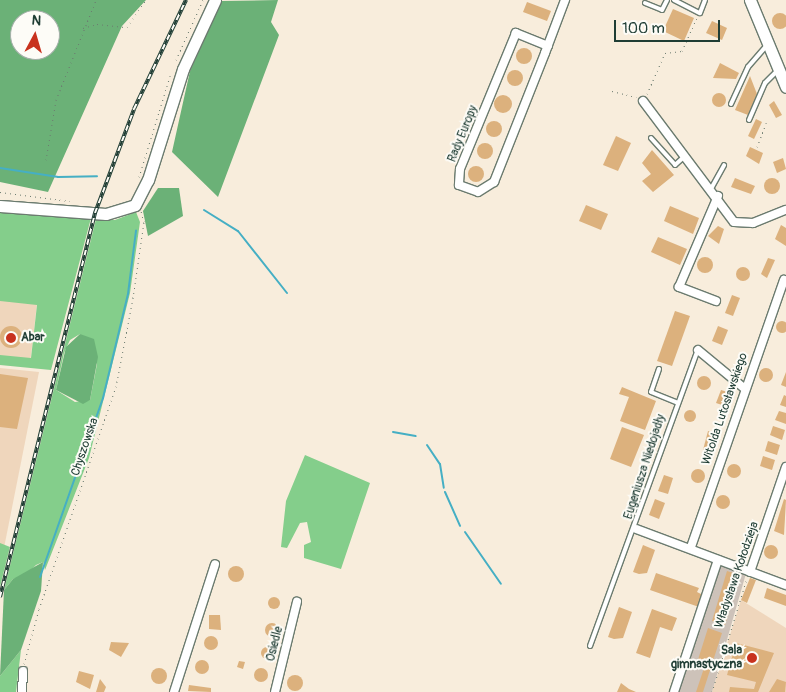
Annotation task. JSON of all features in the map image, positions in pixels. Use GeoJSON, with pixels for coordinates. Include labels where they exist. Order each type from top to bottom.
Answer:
{"type":"FeatureCollection","features":[{"type":"Feature","properties":{"kind":"main road"},"geometry":{"type":"LineString","coordinates":[[0,206],[106,214],[135,205],[148,180],[182,69],[215,0]]}},
{"type":"Feature","properties":{"kind":"main road"},"geometry":{"type":"LineString","coordinates":[[750,0],[786,87]]}},
{"type":"Feature","properties":{"kind":"street","name":"Rady Europy"},"geometry":{"type":"LineString","coordinates":[[548,46],[516,34],[460,169],[459,185],[478,192],[494,182],[548,46],[565,0]]}},
{"type":"Feature","properties":{"kind":"street"},"geometry":{"type":"LineString","coordinates":[[643,101],[712,187],[739,225],[786,210]]}},
{"type":"Feature","properties":{"kind":"street"},"geometry":{"type":"LineString","coordinates":[[716,302],[679,287],[718,196]]}},
{"type":"Feature","properties":{"kind":"street","name":"Witolda Lutosławskiego"},"geometry":{"type":"LineString","coordinates":[[691,547],[744,388],[784,280]]}},
{"type":"Feature","properties":{"kind":"street","name":"Eugeniusza Niedojadły"},"geometry":{"type":"LineString","coordinates":[[698,350],[744,388]]}},
{"type":"Feature","properties":{"kind":"street","name":"Władysława Kołodzieja"},"geometry":{"type":"LineString","coordinates":[[750,572],[786,467]]}},
{"type":"Feature","properties":{"kind":"street"},"geometry":{"type":"LineString","coordinates":[[636,529],[691,547],[718,560],[786,585]]}},
{"type":"Feature","properties":{"kind":"street"},"geometry":{"type":"LineString","coordinates":[[674,692],[718,560]]}},
{"type":"Feature","properties":{"kind":"street"},"geometry":{"type":"LineString","coordinates":[[174,692],[215,564]]}},
{"type":"Feature","properties":{"kind":"street","name":"Osiedle"},"geometry":{"type":"LineString","coordinates":[[275,692],[297,602]]}},
{"type":"Feature","properties":{"kind":"street"},"geometry":{"type":"LineString","coordinates":[[22,671],[22,692]]}},
{"type":"Feature","properties":{"kind":"lane"},"geometry":{"type":"LineString","coordinates":[[645,3],[662,10],[667,0]]}},
{"type":"Feature","properties":{"kind":"lane"},"geometry":{"type":"LineString","coordinates":[[674,0],[700,13],[705,0]]}},
{"type":"Feature","properties":{"kind":"lane"},"geometry":{"type":"LineString","coordinates":[[731,104],[756,55],[768,45]]}},
{"type":"Feature","properties":{"kind":"lane"},"geometry":{"type":"LineString","coordinates":[[749,120],[765,83],[779,70]]}},
{"type":"Feature","properties":{"kind":"lane"},"geometry":{"type":"LineString","coordinates":[[650,138],[675,165],[686,155]]}},
{"type":"Feature","properties":{"kind":"lane"},"geometry":{"type":"LineString","coordinates":[[712,187],[724,165]]}},
{"type":"Feature","properties":{"kind":"lane","name":"Eugeniusza Niedojadły"},"geometry":{"type":"LineString","coordinates":[[590,646],[636,529],[678,403],[698,350]]}},
{"type":"Feature","properties":{"kind":"lane"},"geometry":{"type":"LineString","coordinates":[[659,369],[651,392],[678,403]]}},
{"type":"Feature","properties":{"kind":"path"},"geometry":{"type":"LineString","coordinates":[[46,160],[56,100],[83,28],[96,0]]}},
{"type":"Feature","properties":{"kind":"path"},"geometry":{"type":"LineString","coordinates":[[83,28],[97,24],[127,27],[146,0]]}},
{"type":"Feature","properties":{"kind":"path"},"geometry":{"type":"LineString","coordinates":[[612,91],[643,101],[665,53],[682,51],[700,13]]}},
{"type":"Feature","properties":{"kind":"path"},"geometry":{"type":"LineString","coordinates":[[756,147],[766,123]]}},
{"type":"Feature","properties":{"kind":"path"},"geometry":{"type":"LineString","coordinates":[[0,192],[72,202]]}},
{"type":"Feature","properties":{"kind":"path","name":"Chyszowska"},"geometry":{"type":"LineString","coordinates":[[22,671],[38,609],[116,387],[144,222],[135,205]]}},
{"type":"Feature","properties":{"kind":"path","name":"Władysława Kołodzieja"},"geometry":{"type":"LineString","coordinates":[[712,692],[750,572]]}},
{"type":"Feature","properties":{"kind":"shaded area"},"geometry":{"type":"Polygon","coordinates":[[[0,282],[39,286],[30,364],[0,360],[0,282]]]}},
{"type":"Feature","properties":{"kind":"shaded area"},"geometry":{"type":"Polygon","coordinates":[[[0,368],[39,372],[0,568],[0,368]]]}},
{"type":"Feature","properties":{"kind":"shaded area"},"geometry":{"type":"Polygon","coordinates":[[[721,561],[747,570],[712,692],[679,692],[721,561]]]}},
{"type":"Feature","properties":{"kind":"shaded area"},"geometry":{"type":"Polygon","coordinates":[[[741,600],[786,628],[786,692],[712,692],[741,600]]]}},
{"type":"Feature","properties":{"kind":"green space"},"geometry":{"type":"Polygon","coordinates":[[[0,0],[146,0],[122,26],[48,192],[0,182],[0,0]]]}},
{"type":"Feature","properties":{"kind":"green space"},"geometry":{"type":"Polygon","coordinates":[[[278,0],[271,22],[279,35],[218,197],[172,152],[190,71],[222,1],[278,0]]]}},
{"type":"Feature","properties":{"kind":"green space"},"geometry":{"type":"Polygon","coordinates":[[[158,188],[179,188],[183,216],[148,236],[143,211],[158,188]]]}},
{"type":"Feature","properties":{"kind":"green space"},"geometry":{"type":"Polygon","coordinates":[[[0,211],[91,218],[51,370],[0,365],[0,355],[31,358],[37,305],[0,301],[0,211]]]}},
{"type":"Feature","properties":{"kind":"green space"},"geometry":{"type":"Polygon","coordinates":[[[136,212],[140,222],[130,293],[89,458],[45,570],[43,562],[36,565],[25,576],[13,579],[4,590],[96,219],[115,220],[136,212]],[[80,334],[70,340],[64,353],[56,390],[75,402],[90,400],[97,364],[80,334]]]}},
{"type":"Feature","properties":{"kind":"green space"},"geometry":{"type":"Polygon","coordinates":[[[80,334],[94,339],[98,357],[90,400],[83,404],[56,390],[66,347],[80,334]]]}},
{"type":"Feature","properties":{"kind":"green space"},"geometry":{"type":"Polygon","coordinates":[[[305,455],[370,483],[341,569],[304,558],[304,545],[311,542],[307,522],[300,523],[287,548],[281,547],[286,501],[305,455]]]}},
{"type":"Feature","properties":{"kind":"green space"},"geometry":{"type":"Polygon","coordinates":[[[0,543],[10,547],[0,587],[0,543]]]}},
{"type":"Feature","properties":{"kind":"green space"},"geometry":{"type":"Polygon","coordinates":[[[43,562],[41,591],[21,650],[0,676],[4,590],[13,579],[43,562]]]}},
{"type":"Feature","properties":{"kind":"green space"},"geometry":{"type":"Polygon","coordinates":[[[21,650],[16,692],[0,692],[0,676],[21,650]]]}},
{"type":"Feature","properties":{"kind":"building"},"geometry":{"type":"Polygon","coordinates":[[[527,2],[551,11],[547,21],[523,12],[527,2]]]}},
{"type":"Feature","properties":{"kind":"building"},"geometry":{"type":"Polygon","coordinates":[[[673,9],[694,18],[684,41],[663,31],[673,9]]]}},
{"type":"Feature","properties":{"kind":"building"},"geometry":{"type":"Polygon","coordinates":[[[780,13],[786,15],[788,21],[786,27],[780,29],[774,27],[772,21],[774,15],[780,13]]]}},
{"type":"Feature","properties":{"kind":"building"},"geometry":{"type":"Polygon","coordinates":[[[712,21],[727,28],[722,40],[706,33],[712,21]]]}},
{"type":"Feature","properties":{"kind":"building"},"geometry":{"type":"Polygon","coordinates":[[[524,48],[530,50],[532,56],[530,62],[524,64],[518,62],[516,56],[518,50],[524,48]]]}},
{"type":"Feature","properties":{"kind":"building"},"geometry":{"type":"Polygon","coordinates":[[[720,63],[739,73],[736,79],[713,78],[720,63]]]}},
{"type":"Feature","properties":{"kind":"building"},"geometry":{"type":"Polygon","coordinates":[[[515,70],[521,72],[523,78],[521,84],[515,86],[509,84],[507,78],[509,72],[515,70]]]}},
{"type":"Feature","properties":{"kind":"building"},"geometry":{"type":"Polygon","coordinates":[[[750,76],[757,94],[748,115],[735,110],[750,76]]]}},
{"type":"Feature","properties":{"kind":"building"},"geometry":{"type":"Polygon","coordinates":[[[719,93],[724,95],[726,100],[724,105],[719,107],[714,105],[712,100],[714,95],[719,93]]]}},
{"type":"Feature","properties":{"kind":"building"},"geometry":{"type":"Polygon","coordinates":[[[503,95],[509,98],[512,104],[509,110],[503,113],[497,110],[494,104],[497,98],[503,95]]]}},
{"type":"Feature","properties":{"kind":"building"},"geometry":{"type":"Polygon","coordinates":[[[774,101],[782,115],[776,118],[769,105],[774,101]]]}},
{"type":"Feature","properties":{"kind":"building"},"geometry":{"type":"Polygon","coordinates":[[[756,119],[762,122],[754,139],[748,136],[756,119]]]}},
{"type":"Feature","properties":{"kind":"building"},"geometry":{"type":"Polygon","coordinates":[[[491,121],[497,121],[502,126],[500,135],[491,137],[486,132],[486,126],[491,121]]]}},
{"type":"Feature","properties":{"kind":"building"},"geometry":{"type":"Polygon","coordinates":[[[616,136],[631,143],[618,171],[603,165],[616,136]]]}},
{"type":"Feature","properties":{"kind":"building"},"geometry":{"type":"Polygon","coordinates":[[[482,143],[488,143],[493,148],[491,157],[482,159],[477,154],[477,148],[482,143]]]}},
{"type":"Feature","properties":{"kind":"building"},"geometry":{"type":"Polygon","coordinates":[[[750,147],[763,153],[759,164],[746,156],[750,147]]]}},
{"type":"Feature","properties":{"kind":"building"},"geometry":{"type":"Polygon","coordinates":[[[652,150],[674,175],[653,192],[642,181],[651,174],[642,163],[652,150]]]}},
{"type":"Feature","properties":{"kind":"building"},"geometry":{"type":"Polygon","coordinates":[[[783,158],[786,169],[777,173],[773,162],[783,158]]]}},
{"type":"Feature","properties":{"kind":"building"},"geometry":{"type":"Polygon","coordinates":[[[473,166],[479,166],[484,171],[482,180],[473,182],[468,177],[468,171],[473,166]]]}},
{"type":"Feature","properties":{"kind":"building"},"geometry":{"type":"Polygon","coordinates":[[[735,178],[755,186],[751,194],[731,187],[735,178]]]}},
{"type":"Feature","properties":{"kind":"building"},"geometry":{"type":"Polygon","coordinates":[[[772,178],[780,186],[772,194],[764,186],[772,178]]]}},
{"type":"Feature","properties":{"kind":"building"},"geometry":{"type":"Polygon","coordinates":[[[586,205],[608,214],[601,230],[579,221],[586,205]]]}},
{"type":"Feature","properties":{"kind":"building"},"geometry":{"type":"Polygon","coordinates":[[[670,206],[699,218],[693,234],[664,221],[670,206]]]}},
{"type":"Feature","properties":{"kind":"building"},"geometry":{"type":"Polygon","coordinates":[[[781,225],[786,228],[786,246],[775,239],[781,225]]]}},
{"type":"Feature","properties":{"kind":"building"},"geometry":{"type":"Polygon","coordinates":[[[718,226],[724,229],[719,244],[708,236],[718,226]]]}},
{"type":"Feature","properties":{"kind":"building"},"geometry":{"type":"Polygon","coordinates":[[[658,237],[687,249],[680,265],[651,252],[658,237]]]}},
{"type":"Feature","properties":{"kind":"building"},"geometry":{"type":"Polygon","coordinates":[[[705,257],[713,265],[705,273],[697,265],[705,257]]]}},
{"type":"Feature","properties":{"kind":"building"},"geometry":{"type":"Polygon","coordinates":[[[768,258],[775,260],[767,278],[761,274],[768,258]]]}},
{"type":"Feature","properties":{"kind":"building"},"geometry":{"type":"Polygon","coordinates":[[[740,267],[746,267],[750,274],[746,281],[740,281],[736,277],[736,271],[740,267]]]}},
{"type":"Feature","properties":{"kind":"building"},"geometry":{"type":"Polygon","coordinates":[[[732,295],[740,298],[733,316],[725,313],[732,295]]]}},
{"type":"Feature","properties":{"kind":"building"},"geometry":{"type":"Polygon","coordinates":[[[675,311],[690,316],[672,366],[657,361],[675,311]]]}},
{"type":"Feature","properties":{"kind":"building"},"geometry":{"type":"Polygon","coordinates":[[[782,321],[788,327],[782,333],[776,327],[782,321]]]}},
{"type":"Feature","properties":{"kind":"building","name":"Abar"},"geometry":{"type":"Polygon","coordinates":[[[11,326],[19,329],[22,337],[19,345],[11,348],[3,345],[0,337],[3,329],[11,326]]]}},
{"type":"Feature","properties":{"kind":"building"},"geometry":{"type":"Polygon","coordinates":[[[718,326],[728,330],[722,345],[712,341],[718,326]]]}},
{"type":"Feature","properties":{"kind":"building"},"geometry":{"type":"Polygon","coordinates":[[[766,368],[771,370],[773,375],[771,380],[766,382],[761,380],[759,375],[761,370],[766,368]]]}},
{"type":"Feature","properties":{"kind":"building"},"geometry":{"type":"Polygon","coordinates":[[[786,372],[786,387],[781,385],[786,372]]]}},
{"type":"Feature","properties":{"kind":"building"},"geometry":{"type":"Polygon","coordinates":[[[0,374],[28,378],[17,429],[0,427],[0,374]]]}},
{"type":"Feature","properties":{"kind":"building"},"geometry":{"type":"Polygon","coordinates":[[[704,376],[709,378],[711,383],[709,388],[704,390],[699,388],[697,383],[699,378],[704,376]]]}},
{"type":"Feature","properties":{"kind":"building"},"geometry":{"type":"Polygon","coordinates":[[[622,387],[656,401],[645,430],[620,421],[629,397],[619,394],[622,387]]]}},
{"type":"Feature","properties":{"kind":"building"},"geometry":{"type":"Polygon","coordinates":[[[721,390],[731,393],[725,406],[716,403],[721,390]]]}},
{"type":"Feature","properties":{"kind":"building"},"geometry":{"type":"Polygon","coordinates":[[[784,395],[786,396],[786,407],[780,405],[784,395]]]}},
{"type":"Feature","properties":{"kind":"building"},"geometry":{"type":"Polygon","coordinates":[[[688,410],[692,410],[696,416],[692,422],[688,422],[684,418],[684,414],[688,410]]]}},
{"type":"Feature","properties":{"kind":"building"},"geometry":{"type":"Polygon","coordinates":[[[779,411],[786,413],[786,424],[775,420],[779,411]]]}},
{"type":"Feature","properties":{"kind":"building"},"geometry":{"type":"Polygon","coordinates":[[[773,426],[785,430],[782,440],[770,435],[773,426]]]}},
{"type":"Feature","properties":{"kind":"building"},"geometry":{"type":"Polygon","coordinates":[[[622,427],[644,435],[631,467],[610,459],[622,427]]]}},
{"type":"Feature","properties":{"kind":"building"},"geometry":{"type":"Polygon","coordinates":[[[708,431],[717,434],[710,452],[703,450],[708,431]]]}},
{"type":"Feature","properties":{"kind":"building"},"geometry":{"type":"Polygon","coordinates":[[[768,441],[780,445],[777,455],[765,451],[768,441]]]}},
{"type":"Feature","properties":{"kind":"building"},"geometry":{"type":"Polygon","coordinates":[[[763,456],[775,460],[772,470],[760,466],[763,456]]]}},
{"type":"Feature","properties":{"kind":"building"},"geometry":{"type":"Polygon","coordinates":[[[731,464],[737,464],[741,471],[737,478],[731,478],[727,474],[727,468],[731,464]]]}},
{"type":"Feature","properties":{"kind":"building"},"geometry":{"type":"Polygon","coordinates":[[[698,469],[703,471],[705,476],[703,481],[698,483],[693,481],[691,476],[693,471],[698,469]]]}},
{"type":"Feature","properties":{"kind":"building"},"geometry":{"type":"Polygon","coordinates":[[[664,475],[673,478],[668,494],[658,491],[664,475]]]}},
{"type":"Feature","properties":{"kind":"building"},"geometry":{"type":"Polygon","coordinates":[[[720,495],[726,495],[730,502],[726,509],[720,509],[716,505],[716,499],[720,495]]]}},
{"type":"Feature","properties":{"kind":"building"},"geometry":{"type":"Polygon","coordinates":[[[655,499],[665,503],[659,519],[649,515],[655,499]]]}},
{"type":"Feature","properties":{"kind":"building"},"geometry":{"type":"Polygon","coordinates":[[[784,499],[786,500],[784,535],[774,531],[784,499]]]}},
{"type":"Feature","properties":{"kind":"building"},"geometry":{"type":"Polygon","coordinates":[[[643,545],[655,550],[647,573],[639,574],[633,572],[643,545]]]}},
{"type":"Feature","properties":{"kind":"building"},"geometry":{"type":"Polygon","coordinates":[[[771,545],[776,547],[778,552],[776,557],[771,559],[766,557],[764,552],[766,547],[771,545]]]}},
{"type":"Feature","properties":{"kind":"building"},"geometry":{"type":"Polygon","coordinates":[[[236,566],[244,574],[236,582],[228,574],[236,566]]]}},
{"type":"Feature","properties":{"kind":"building"},"geometry":{"type":"Polygon","coordinates":[[[727,571],[740,575],[725,625],[712,621],[727,571]]]}},
{"type":"Feature","properties":{"kind":"building"},"geometry":{"type":"Polygon","coordinates":[[[656,573],[699,588],[697,592],[703,595],[699,607],[650,590],[656,573]]]}},
{"type":"Feature","properties":{"kind":"building"},"geometry":{"type":"Polygon","coordinates":[[[750,578],[756,580],[747,603],[741,600],[750,578]]]}},
{"type":"Feature","properties":{"kind":"building"},"geometry":{"type":"Polygon","coordinates":[[[767,588],[786,595],[786,606],[764,598],[767,588]]]}},
{"type":"Feature","properties":{"kind":"building"},"geometry":{"type":"Polygon","coordinates":[[[272,597],[276,597],[280,603],[276,609],[272,609],[268,605],[268,601],[272,597]]]}},
{"type":"Feature","properties":{"kind":"building"},"geometry":{"type":"Polygon","coordinates":[[[619,607],[632,612],[623,638],[614,639],[608,637],[619,607]]]}},
{"type":"Feature","properties":{"kind":"building"},"geometry":{"type":"Polygon","coordinates":[[[652,609],[677,618],[672,631],[660,627],[650,658],[636,653],[652,609]]]}},
{"type":"Feature","properties":{"kind":"building"},"geometry":{"type":"Polygon","coordinates":[[[209,615],[220,615],[221,630],[209,629],[209,615]]]}},
{"type":"Feature","properties":{"kind":"building"},"geometry":{"type":"Polygon","coordinates":[[[272,623],[277,625],[279,630],[277,635],[272,637],[267,635],[265,630],[267,625],[272,623]]]}},
{"type":"Feature","properties":{"kind":"building"},"geometry":{"type":"Polygon","coordinates":[[[708,628],[722,633],[703,692],[696,692],[704,668],[696,666],[708,628]]]}},
{"type":"Feature","properties":{"kind":"building"},"geometry":{"type":"Polygon","coordinates":[[[211,636],[216,638],[218,643],[216,648],[211,650],[206,648],[204,643],[206,638],[211,636]]]}},
{"type":"Feature","properties":{"kind":"building"},"geometry":{"type":"Polygon","coordinates":[[[111,642],[129,643],[121,657],[109,650],[111,642]]]}},
{"type":"Feature","properties":{"kind":"building"},"geometry":{"type":"Polygon","coordinates":[[[736,643],[774,653],[758,692],[729,692],[730,687],[754,689],[756,682],[727,675],[736,643]]]}},
{"type":"Feature","properties":{"kind":"building"},"geometry":{"type":"Polygon","coordinates":[[[269,647],[272,648],[272,658],[265,659],[262,658],[261,651],[262,648],[269,647]]]}},
{"type":"Feature","properties":{"kind":"building"},"geometry":{"type":"Polygon","coordinates":[[[202,660],[207,662],[209,667],[207,672],[202,674],[197,672],[195,667],[197,662],[202,660]]]}},
{"type":"Feature","properties":{"kind":"building"},"geometry":{"type":"Polygon","coordinates":[[[239,661],[245,662],[243,669],[237,667],[239,661]]]}},
{"type":"Feature","properties":{"kind":"building"},"geometry":{"type":"Polygon","coordinates":[[[159,668],[167,676],[159,684],[151,676],[159,668]]]}},
{"type":"Feature","properties":{"kind":"building"},"geometry":{"type":"Polygon","coordinates":[[[261,668],[266,670],[268,675],[266,680],[261,682],[256,680],[254,675],[256,670],[261,668]]]}},
{"type":"Feature","properties":{"kind":"building"},"geometry":{"type":"Polygon","coordinates":[[[79,671],[94,675],[90,689],[76,682],[79,671]]]}},
{"type":"Feature","properties":{"kind":"building"},"geometry":{"type":"Polygon","coordinates":[[[295,675],[301,677],[303,683],[301,689],[295,691],[289,689],[287,683],[289,677],[295,675]]]}},
{"type":"Feature","properties":{"kind":"building"},"geometry":{"type":"Polygon","coordinates":[[[100,679],[106,687],[104,692],[96,692],[100,679]]]}},
{"type":"Feature","properties":{"kind":"building"},"geometry":{"type":"Polygon","coordinates":[[[777,679],[786,682],[785,692],[769,692],[777,679]]]}},
{"type":"Feature","properties":{"kind":"building"},"geometry":{"type":"Polygon","coordinates":[[[621,683],[629,689],[636,692],[617,692],[621,683]]]}},
{"type":"Feature","properties":{"kind":"building"},"geometry":{"type":"Polygon","coordinates":[[[189,685],[211,688],[211,692],[188,691],[189,685]]]}},
{"type":"Feature","properties":{"kind":"waterway"},"geometry":{"type":"LineString","coordinates":[[0,168],[58,177],[97,176]]}},
{"type":"Feature","properties":{"kind":"waterway"},"geometry":{"type":"LineString","coordinates":[[204,210],[238,231],[287,293]]}},
{"type":"Feature","properties":{"kind":"waterway"},"geometry":{"type":"LineString","coordinates":[[40,577],[103,398],[128,294],[136,231]]}},
{"type":"Feature","properties":{"kind":"waterway"},"geometry":{"type":"LineString","coordinates":[[393,432],[416,436]]}},
{"type":"Feature","properties":{"kind":"waterway"},"geometry":{"type":"LineString","coordinates":[[427,445],[440,464],[444,488]]}},
{"type":"Feature","properties":{"kind":"waterway"},"geometry":{"type":"LineString","coordinates":[[445,492],[460,526]]}},
{"type":"Feature","properties":{"kind":"waterway"},"geometry":{"type":"LineString","coordinates":[[465,532],[501,584]]}},
{"type":"Feature","properties":{"kind":"railway"},"geometry":{"type":"LineString","coordinates":[[0,597],[95,213],[134,109],[186,0]]}},
{"type":"Feature","properties":{"kind":"place","name":"Abar"},"geometry":{"type":"Point","coordinates":[11,338]}},
{"type":"Feature","properties":{"kind":"place","name":"Sala gimnastyczna"},"geometry":{"type":"Point","coordinates":[752,658]}}]}
